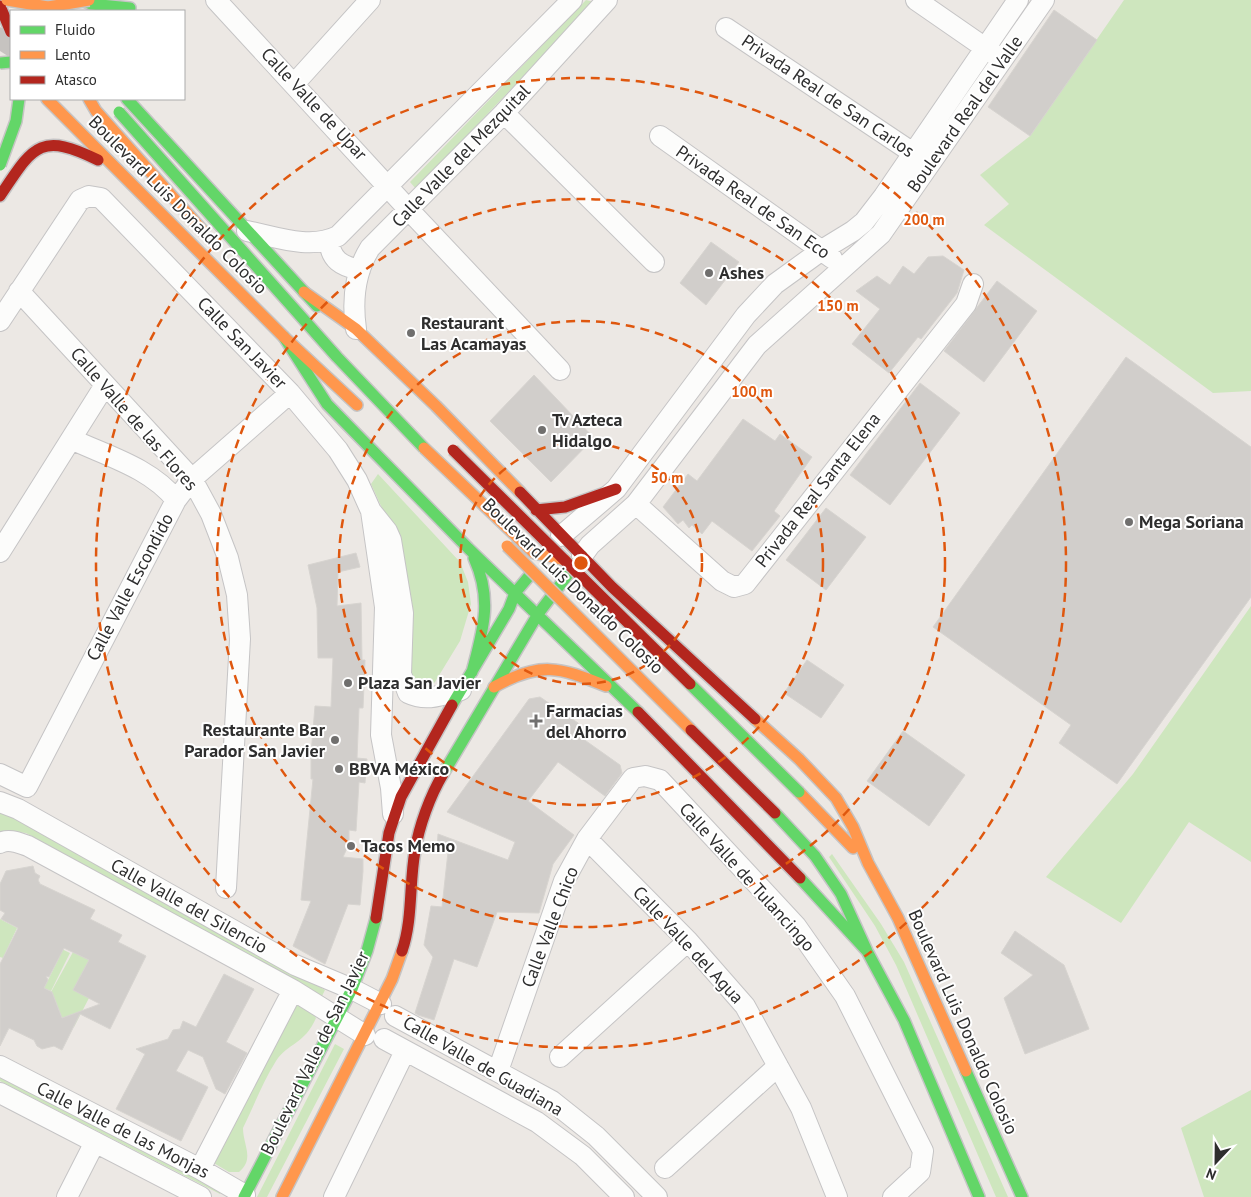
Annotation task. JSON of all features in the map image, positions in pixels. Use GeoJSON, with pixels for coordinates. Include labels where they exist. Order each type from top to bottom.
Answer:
{"type":"FeatureCollection","features":[{"type":"Feature","properties":{"kind":"main road"},"geometry":{"type":"LineString","coordinates":[[7,0],[26,6],[47,8],[71,6],[89,0]]}},
{"type":"Feature","properties":{"kind":"main road"},"geometry":{"type":"LineString","coordinates":[[31,0],[40,10]]}},
{"type":"Feature","properties":{"kind":"main road"},"geometry":{"type":"LineString","coordinates":[[82,0],[91,4],[131,6]]}},
{"type":"Feature","properties":{"kind":"main road"},"geometry":{"type":"LineString","coordinates":[[0,6],[10,30]]}},
{"type":"Feature","properties":{"kind":"main road"},"geometry":{"type":"LineString","coordinates":[[0,51],[10,61]]}},
{"type":"Feature","properties":{"kind":"main road"},"geometry":{"type":"LineString","coordinates":[[0,165],[14,129],[19,100]]}},
{"type":"Feature","properties":{"kind":"main road","name":"Boulevard Luis Donaldo Colosio"},"geometry":{"type":"LineString","coordinates":[[48,100],[284,337],[360,408]]}},
{"type":"Feature","properties":{"kind":"main road"},"geometry":{"type":"LineString","coordinates":[[90,100],[96,110],[208,238]]}},
{"type":"Feature","properties":{"kind":"main road","name":"Boulevard Luis Donaldo Colosio"},"geometry":{"type":"LineString","coordinates":[[128,100],[153,125],[304,292],[436,406],[561,536],[573,558],[612,587],[799,759],[836,798],[853,828],[868,864],[898,918],[1022,1197]]}},
{"type":"Feature","properties":{"kind":"main road"},"geometry":{"type":"LineString","coordinates":[[140,100],[153,125]]}},
{"type":"Feature","properties":{"kind":"main road"},"geometry":{"type":"LineString","coordinates":[[112,105],[337,357],[426,450],[534,553],[573,558]]}},
{"type":"Feature","properties":{"kind":"main road"},"geometry":{"type":"LineString","coordinates":[[4,115],[15,131],[20,147],[21,165]]}},
{"type":"Feature","properties":{"kind":"main road"},"geometry":{"type":"LineString","coordinates":[[0,196],[21,165],[37,149],[45,144],[56,143],[78,149],[118,171]]}},
{"type":"Feature","properties":{"kind":"main road"},"geometry":{"type":"LineString","coordinates":[[254,290],[261,298],[266,318]]}},
{"type":"Feature","properties":{"kind":"main road","name":"Boulevard Luis Donaldo Colosio"},"geometry":{"type":"LineString","coordinates":[[304,292],[346,329]]}},
{"type":"Feature","properties":{"kind":"main road","name":"Boulevard Luis Donaldo Colosio"},"geometry":{"type":"LineString","coordinates":[[284,337],[327,404],[468,548],[492,558],[515,593],[538,614],[569,633],[615,689],[779,854],[867,951]]}},
{"type":"Feature","properties":{"kind":"main road","name":"Boulevard Luis Donaldo Colosio"},"geometry":{"type":"LineString","coordinates":[[444,441],[573,558],[868,864]]}},
{"type":"Feature","properties":{"kind":"main road"},"geometry":{"type":"LineString","coordinates":[[492,558],[515,542],[526,528],[534,508],[565,507],[616,490]]}},
{"type":"Feature","properties":{"kind":"main road","name":"Boulevard Valle de San Javier"},"geometry":{"type":"LineString","coordinates":[[244,1196],[352,989],[375,926],[385,850],[394,816],[410,779],[509,609],[515,593],[561,536]]}},
{"type":"Feature","properties":{"kind":"main road","name":"Boulevard Luis Donaldo Colosio"},"geometry":{"type":"LineString","coordinates":[[498,537],[775,813],[815,856],[841,894],[867,951],[904,1020],[980,1197]]}},
{"type":"Feature","properties":{"kind":"main road"},"geometry":{"type":"LineString","coordinates":[[468,548],[482,572],[487,605],[472,672]]}},
{"type":"Feature","properties":{"kind":"main road","name":"Boulevard Valle de San Javier"},"geometry":{"type":"LineString","coordinates":[[282,1197],[365,1035],[388,1010],[409,918],[415,851],[421,827],[438,782],[573,558]]}},
{"type":"Feature","properties":{"kind":"main road"},"geometry":{"type":"LineString","coordinates":[[569,633],[586,605],[612,587]]}},
{"type":"Feature","properties":{"kind":"main road"},"geometry":{"type":"LineString","coordinates":[[494,687],[514,676],[539,668],[575,675],[615,689]]}},
{"type":"Feature","properties":{"kind":"street","name":"Calle Valle de Upar"},"geometry":{"type":"LineString","coordinates":[[216,0],[295,83],[409,210],[560,370]]}},
{"type":"Feature","properties":{"kind":"street"},"geometry":{"type":"LineString","coordinates":[[295,83],[370,0]]}},
{"type":"Feature","properties":{"kind":"street","name":"Calle Valle del Mezquital"},"geometry":{"type":"LineString","coordinates":[[329,241],[347,228],[389,187],[572,0]]}},
{"type":"Feature","properties":{"kind":"street"},"geometry":{"type":"LineString","coordinates":[[916,0],[1002,60]]}},
{"type":"Feature","properties":{"kind":"street","name":"Boulevard Real del Valle"},"geometry":{"type":"LineString","coordinates":[[561,536],[616,490],[746,315],[775,284],[864,222],[1018,0]]}},
{"type":"Feature","properties":{"kind":"street","name":"Boulevard Real del Valle"},"geometry":{"type":"LineString","coordinates":[[573,558],[636,504],[757,345],[778,324],[846,268],[881,234],[1044,0]]}},
{"type":"Feature","properties":{"kind":"street","name":"Calle Valle del Mezquital"},"geometry":{"type":"LineString","coordinates":[[346,329],[360,270],[370,248],[504,114],[604,1]]}},
{"type":"Feature","properties":{"kind":"street","name":"Privada Real de San Carlos"},"geometry":{"type":"LineString","coordinates":[[726,28],[931,164]]}},
{"type":"Feature","properties":{"kind":"street"},"geometry":{"type":"LineString","coordinates":[[504,114],[654,262]]}},
{"type":"Feature","properties":{"kind":"street","name":"Privada Real de San Eco"},"geometry":{"type":"LineString","coordinates":[[660,136],[846,268]]}},
{"type":"Feature","properties":{"kind":"street","name":"Calle San Javier"},"geometry":{"type":"LineString","coordinates":[[19,290],[80,200],[90,196],[101,198],[290,393],[338,450],[356,480],[371,511],[373,536],[387,560],[401,674],[408,693]]}},
{"type":"Feature","properties":{"kind":"street"},"geometry":{"type":"LineString","coordinates":[[864,222],[881,234]]}},
{"type":"Feature","properties":{"kind":"street"},"geometry":{"type":"LineString","coordinates":[[347,228],[366,239],[370,248]]}},
{"type":"Feature","properties":{"kind":"street"},"geometry":{"type":"LineString","coordinates":[[248,231],[294,242],[329,241],[330,252],[335,260],[346,267],[360,270]]}},
{"type":"Feature","properties":{"kind":"street","name":"Privada Real Santa Elena"},"geometry":{"type":"LineString","coordinates":[[636,504],[722,581],[734,587],[745,584],[966,304],[973,284]]}},
{"type":"Feature","properties":{"kind":"street"},"geometry":{"type":"LineString","coordinates":[[0,321],[19,290]]}},
{"type":"Feature","properties":{"kind":"street","name":"Calle Valle de las Flores"},"geometry":{"type":"LineString","coordinates":[[19,290],[192,479],[211,514],[228,558],[237,604],[240,639],[226,888]]}},
{"type":"Feature","properties":{"kind":"street"},"geometry":{"type":"LineString","coordinates":[[0,552],[105,384]]}},
{"type":"Feature","properties":{"kind":"street","name":"Calle Valle Escondido"},"geometry":{"type":"LineString","coordinates":[[0,774],[27,787],[176,500],[192,479],[290,393]]}},
{"type":"Feature","properties":{"kind":"street","name":"Calle Valle de las Flores"},"geometry":{"type":"LineString","coordinates":[[71,439],[152,476],[165,486],[176,500]]}},
{"type":"Feature","properties":{"kind":"street","name":"Calle San Javier"},"geometry":{"type":"LineString","coordinates":[[393,606],[381,735],[394,816]]}},
{"type":"Feature","properties":{"kind":"street"},"geometry":{"type":"LineString","coordinates":[[383,718],[393,701],[408,693],[418,698],[430,699],[461,690]]}},
{"type":"Feature","properties":{"kind":"street","name":"Calle Valle Chico"},"geometry":{"type":"LineString","coordinates":[[498,1071],[564,881],[586,839],[633,778],[645,776]]}},
{"type":"Feature","properties":{"kind":"street","name":"Calle Valle de Tulancingo"},"geometry":{"type":"LineString","coordinates":[[645,776],[660,780],[796,926],[845,996],[923,1151],[920,1172],[894,1196]]}},
{"type":"Feature","properties":{"kind":"street","name":"Calle Valle del Silencio"},"geometry":{"type":"LineString","coordinates":[[0,802],[18,809],[295,965],[352,989],[388,1010]]}},
{"type":"Feature","properties":{"kind":"street","name":"Calle Valle del Agua"},"geometry":{"type":"LineString","coordinates":[[586,839],[688,941],[745,1006],[801,1108],[837,1197]]}},
{"type":"Feature","properties":{"kind":"street","name":"Calle Valle del Silencio"},"geometry":{"type":"LineString","coordinates":[[0,843],[4,841],[17,842],[28,846],[293,990],[365,1035]]}},
{"type":"Feature","properties":{"kind":"street"},"geometry":{"type":"LineString","coordinates":[[560,1057],[688,941]]}},
{"type":"Feature","properties":{"kind":"street"},"geometry":{"type":"LineString","coordinates":[[200,1169],[293,990]]}},
{"type":"Feature","properties":{"kind":"street","name":"Calle Valle de Guadiana"},"geometry":{"type":"LineString","coordinates":[[388,1010],[552,1101],[596,1136],[657,1197]]}},
{"type":"Feature","properties":{"kind":"street","name":"Calle Valle de Guadiana"},"geometry":{"type":"LineString","coordinates":[[384,1039],[537,1122],[583,1156],[624,1197]]}},
{"type":"Feature","properties":{"kind":"street"},"geometry":{"type":"LineString","coordinates":[[334,1197],[405,1051]]}},
{"type":"Feature","properties":{"kind":"street","name":"Calle Valle de las Monjas"},"geometry":{"type":"LineString","coordinates":[[0,1066],[200,1169],[244,1196]]}},
{"type":"Feature","properties":{"kind":"street"},"geometry":{"type":"LineString","coordinates":[[665,1168],[778,1066]]}},
{"type":"Feature","properties":{"kind":"street","name":"Calle Valle de las Monjas"},"geometry":{"type":"LineString","coordinates":[[0,1093],[201,1197]]}},
{"type":"Feature","properties":{"kind":"street"},"geometry":{"type":"LineString","coordinates":[[67,1197],[96,1142]]}},
{"type":"Feature","properties":{"kind":"green space"},"geometry":{"type":"Polygon","coordinates":[[[586,0],[594,2],[416,189],[410,182],[586,0]]]}},
{"type":"Feature","properties":{"kind":"green space"},"geometry":{"type":"Polygon","coordinates":[[[1124,0],[1251,0],[1251,391],[1213,393],[984,225],[1009,204],[980,175],[1030,136],[1124,0]]]}},
{"type":"Feature","properties":{"kind":"green space"},"geometry":{"type":"Polygon","coordinates":[[[378,474],[460,562],[468,582],[471,604],[460,641],[435,682],[427,690],[417,691],[408,681],[397,541],[371,484],[378,474]]]}},
{"type":"Feature","properties":{"kind":"green space"},"geometry":{"type":"Polygon","coordinates":[[[1251,606],[1251,862],[1189,822],[1121,923],[1046,877],[1133,774],[1251,606]]]}},
{"type":"Feature","properties":{"kind":"green space"},"geometry":{"type":"Polygon","coordinates":[[[0,810],[325,990],[322,996],[26,833],[9,831],[0,833],[0,810]]]}},
{"type":"Feature","properties":{"kind":"green space"},"geometry":{"type":"Polygon","coordinates":[[[832,854],[881,924],[904,962],[1008,1197],[996,1197],[896,965],[875,926],[829,857],[832,854]]]}},
{"type":"Feature","properties":{"kind":"green space"},"geometry":{"type":"Polygon","coordinates":[[[0,919],[17,928],[3,958],[0,957],[0,919]]]}},
{"type":"Feature","properties":{"kind":"green space"},"geometry":{"type":"Polygon","coordinates":[[[20,929],[70,953],[51,991],[44,988],[59,958],[20,929]]]}},
{"type":"Feature","properties":{"kind":"green space"},"geometry":{"type":"Polygon","coordinates":[[[73,952],[89,960],[89,998],[74,1027],[69,1016],[62,1018],[55,1000],[45,1003],[73,952]]]}},
{"type":"Feature","properties":{"kind":"green space"},"geometry":{"type":"Polygon","coordinates":[[[299,1004],[311,1011],[316,1018],[307,1033],[281,1055],[271,1069],[243,1128],[247,1152],[244,1167],[239,1172],[229,1172],[212,1162],[293,1007],[299,1004]]]}},
{"type":"Feature","properties":{"kind":"green space"},"geometry":{"type":"Polygon","coordinates":[[[335,1044],[344,1049],[267,1197],[257,1197],[335,1044]]]}},
{"type":"Feature","properties":{"kind":"green space"},"geometry":{"type":"Polygon","coordinates":[[[0,1077],[222,1190],[220,1194],[0,1081],[0,1077]]]}},
{"type":"Feature","properties":{"kind":"green space"},"geometry":{"type":"Polygon","coordinates":[[[1251,1090],[1251,1197],[1204,1197],[1181,1128],[1251,1090]]]}},
{"type":"Feature","properties":{"kind":"building"},"geometry":{"type":"Polygon","coordinates":[[[1054,10],[1097,40],[1030,136],[988,107],[1054,10]]]}},
{"type":"Feature","properties":{"kind":"building","name":"Ashes"},"geometry":{"type":"Polygon","coordinates":[[[711,242],[739,262],[706,305],[680,283],[711,242]]]}},
{"type":"Feature","properties":{"kind":"building"},"geometry":{"type":"Polygon","coordinates":[[[943,256],[964,270],[957,293],[921,339],[918,337],[889,373],[852,344],[880,309],[856,291],[877,276],[890,285],[903,266],[914,274],[928,257],[943,256]]]}},
{"type":"Feature","properties":{"kind":"building"},"geometry":{"type":"Polygon","coordinates":[[[997,281],[1037,311],[984,382],[944,351],[997,281]]]}},
{"type":"Feature","properties":{"kind":"building","name":"Mega Soriana"},"geometry":{"type":"Polygon","coordinates":[[[1126,357],[1251,447],[1251,597],[1117,784],[1059,743],[1071,725],[933,627],[1126,357]]]}},
{"type":"Feature","properties":{"kind":"building","name":"Tv Azteca Hidalgo"},"geometry":{"type":"Polygon","coordinates":[[[534,375],[594,438],[551,482],[490,421],[534,375]]]}},
{"type":"Feature","properties":{"kind":"building"},"geometry":{"type":"Polygon","coordinates":[[[920,383],[960,413],[890,505],[850,475],[920,383]]]}},
{"type":"Feature","properties":{"kind":"building"},"geometry":{"type":"Polygon","coordinates":[[[743,419],[775,441],[780,434],[812,457],[774,511],[780,516],[752,551],[712,521],[702,534],[692,525],[689,528],[683,520],[678,524],[663,507],[688,474],[697,481],[743,419]]]}},
{"type":"Feature","properties":{"kind":"building"},"geometry":{"type":"Polygon","coordinates":[[[826,508],[866,537],[826,590],[786,560],[826,508]]]}},
{"type":"Feature","properties":{"kind":"building"},"geometry":{"type":"Polygon","coordinates":[[[356,553],[360,567],[338,572],[337,606],[361,603],[362,660],[365,660],[363,708],[359,708],[357,758],[367,759],[365,783],[359,782],[356,831],[349,830],[349,844],[343,857],[363,859],[363,871],[360,905],[348,904],[325,964],[293,946],[311,901],[301,900],[313,779],[311,779],[311,754],[315,706],[331,707],[333,658],[318,658],[317,608],[308,565],[356,553]]]}},
{"type":"Feature","properties":{"kind":"building"},"geometry":{"type":"Polygon","coordinates":[[[807,660],[844,685],[821,718],[784,693],[807,660]]]}},
{"type":"Feature","properties":{"kind":"building"},"geometry":{"type":"Polygon","coordinates":[[[540,697],[578,723],[579,736],[620,765],[622,773],[605,796],[558,762],[528,801],[574,835],[553,864],[539,913],[497,912],[477,967],[454,959],[434,1020],[418,1015],[415,1013],[433,957],[424,945],[431,906],[442,907],[448,852],[437,850],[438,834],[508,860],[515,842],[447,812],[529,699],[540,697]]]}},
{"type":"Feature","properties":{"kind":"building"},"geometry":{"type":"Polygon","coordinates":[[[903,731],[965,775],[929,826],[867,781],[903,731]]]}},
{"type":"Feature","properties":{"kind":"building"},"geometry":{"type":"Polygon","coordinates":[[[33,866],[35,873],[40,876],[38,880],[40,884],[95,910],[90,919],[122,935],[118,942],[146,956],[110,1029],[80,1014],[62,1050],[54,1046],[42,1049],[37,1046],[34,1040],[9,1028],[0,1046],[0,964],[18,928],[1,919],[5,913],[0,910],[0,884],[6,871],[33,866]],[[64,948],[49,977],[46,976],[48,980],[44,988],[52,992],[62,1018],[100,1004],[73,990],[89,960],[64,948]]]}},
{"type":"Feature","properties":{"kind":"building"},"geometry":{"type":"Polygon","coordinates":[[[1015,931],[1064,965],[1089,1029],[1025,1054],[1004,998],[1033,975],[1001,953],[1015,931]]]}},
{"type":"Feature","properties":{"kind":"building"},"geometry":{"type":"Polygon","coordinates":[[[224,974],[254,989],[226,1042],[247,1053],[225,1094],[216,1089],[203,1057],[188,1050],[176,1071],[208,1087],[181,1141],[116,1109],[145,1054],[136,1049],[168,1039],[173,1030],[180,1029],[183,1021],[196,1027],[224,974]]]}},
{"type":"Feature","properties":{"kind":"tunnel"},"geometry":{"type":"LineString","coordinates":[[0,51],[10,36]]}},
{"type":"Feature","properties":{"kind":"traffic: fast"},"geometry":{"type":"LineString","coordinates":[[82,0],[91,4],[130,8]]}},
{"type":"Feature","properties":{"kind":"traffic: fast"},"geometry":{"type":"LineString","coordinates":[[0,63],[10,62]]}},
{"type":"Feature","properties":{"kind":"traffic: fast"},"geometry":{"type":"LineString","coordinates":[[0,165],[16,121],[19,100]]}},
{"type":"Feature","properties":{"kind":"traffic: fast"},"geometry":{"type":"LineString","coordinates":[[128,100],[317,306]]}},
{"type":"Feature","properties":{"kind":"traffic: fast"},"geometry":{"type":"LineString","coordinates":[[119,112],[337,357],[424,448]]}},
{"type":"Feature","properties":{"kind":"traffic: fast"},"geometry":{"type":"LineString","coordinates":[[284,337],[327,404],[468,548],[638,712]]}},
{"type":"Feature","properties":{"kind":"traffic: fast"},"geometry":{"type":"LineString","coordinates":[[443,774],[538,614],[582,556]]}},
{"type":"Feature","properties":{"kind":"traffic: fast"},"geometry":{"type":"LineString","coordinates":[[472,672],[480,642],[485,601],[480,573],[474,558]]}},
{"type":"Feature","properties":{"kind":"traffic: fast"},"geometry":{"type":"LineString","coordinates":[[452,705],[509,609],[515,593],[530,575]]}},
{"type":"Feature","properties":{"kind":"traffic: fast"},"geometry":{"type":"LineString","coordinates":[[690,684],[799,792]]}},
{"type":"Feature","properties":{"kind":"traffic: fast"},"geometry":{"type":"LineString","coordinates":[[775,813],[815,856],[841,894],[867,951],[904,1020],[979,1197]]}},
{"type":"Feature","properties":{"kind":"traffic: fast"},"geometry":{"type":"LineString","coordinates":[[800,878],[867,951]]}},
{"type":"Feature","properties":{"kind":"traffic: fast"},"geometry":{"type":"LineString","coordinates":[[244,1197],[352,989],[367,951],[376,918]]}},
{"type":"Feature","properties":{"kind":"traffic: fast"},"geometry":{"type":"LineString","coordinates":[[966,1071],[1022,1197]]}},
{"type":"Feature","properties":{"kind":"traffic: slow"},"geometry":{"type":"LineString","coordinates":[[7,0],[48,7],[89,0]]}},
{"type":"Feature","properties":{"kind":"traffic: slow"},"geometry":{"type":"LineString","coordinates":[[48,100],[284,337],[357,405]]}},
{"type":"Feature","properties":{"kind":"traffic: slow"},"geometry":{"type":"LineString","coordinates":[[90,100],[96,111],[202,230]]}},
{"type":"Feature","properties":{"kind":"traffic: slow"},"geometry":{"type":"LineString","coordinates":[[304,292],[356,329],[436,406],[520,492]]}},
{"type":"Feature","properties":{"kind":"traffic: slow"},"geometry":{"type":"LineString","coordinates":[[424,448],[534,553],[565,560]]}},
{"type":"Feature","properties":{"kind":"traffic: slow"},"geometry":{"type":"LineString","coordinates":[[507,546],[691,730]]}},
{"type":"Feature","properties":{"kind":"traffic: slow"},"geometry":{"type":"LineString","coordinates":[[494,687],[524,673],[537,670],[562,671],[575,674],[606,686]]}},
{"type":"Feature","properties":{"kind":"traffic: slow"},"geometry":{"type":"LineString","coordinates":[[755,719],[799,759],[836,798],[853,827],[868,863],[898,918],[966,1071]]}},
{"type":"Feature","properties":{"kind":"traffic: slow"},"geometry":{"type":"LineString","coordinates":[[799,792],[853,848]]}},
{"type":"Feature","properties":{"kind":"traffic: slow"},"geometry":{"type":"LineString","coordinates":[[282,1197],[392,979],[402,951]]}},
{"type":"Feature","properties":{"kind":"traffic: jam"},"geometry":{"type":"LineString","coordinates":[[0,6],[10,30]]}},
{"type":"Feature","properties":{"kind":"traffic: jam"},"geometry":{"type":"LineString","coordinates":[[0,196],[30,155],[39,149],[50,146],[62,146],[98,160]]}},
{"type":"Feature","properties":{"kind":"traffic: jam"},"geometry":{"type":"LineString","coordinates":[[453,450],[690,684]]}},
{"type":"Feature","properties":{"kind":"traffic: jam"},"geometry":{"type":"LineString","coordinates":[[536,510],[565,507],[616,489]]}},
{"type":"Feature","properties":{"kind":"traffic: jam"},"geometry":{"type":"LineString","coordinates":[[520,492],[612,587],[755,719]]}},
{"type":"Feature","properties":{"kind":"traffic: jam"},"geometry":{"type":"LineString","coordinates":[[376,918],[389,833],[401,797],[452,705]]}},
{"type":"Feature","properties":{"kind":"traffic: jam"},"geometry":{"type":"LineString","coordinates":[[638,712],[800,878]]}},
{"type":"Feature","properties":{"kind":"traffic: jam"},"geometry":{"type":"LineString","coordinates":[[691,730],[775,813]]}},
{"type":"Feature","properties":{"kind":"traffic: jam"},"geometry":{"type":"LineString","coordinates":[[402,951],[408,927],[413,863],[417,841],[429,801],[443,774]]}},
{"type":"Feature","properties":{"kind":"place","name":"Ashes"},"geometry":{"type":"Point","coordinates":[709,273]}},
{"type":"Feature","properties":{"kind":"place","name":"Restaurant Las Acamayas"},"geometry":{"type":"Point","coordinates":[411,333]}},
{"type":"Feature","properties":{"kind":"place","name":"Tv Azteca Hidalgo"},"geometry":{"type":"Point","coordinates":[542,430]}},
{"type":"Feature","properties":{"kind":"place","name":"Mega Soriana"},"geometry":{"type":"Point","coordinates":[1129,522]}},
{"type":"Feature","properties":{"kind":"place","name":"Plaza San Javier"},"geometry":{"type":"Point","coordinates":[348,683]}},
{"type":"Feature","properties":{"kind":"place","name":"Farmacias del Ahorro"},"geometry":{"type":"Point","coordinates":[536,721]}},
{"type":"Feature","properties":{"kind":"place","name":"Restaurante Bar Parador San Javier"},"geometry":{"type":"Point","coordinates":[335,740]}},
{"type":"Feature","properties":{"kind":"place","name":"BBVA México"},"geometry":{"type":"Point","coordinates":[339,769]}},
{"type":"Feature","properties":{"kind":"place","name":"Tacos Memo"},"geometry":{"type":"Point","coordinates":[351,846]}}]}
